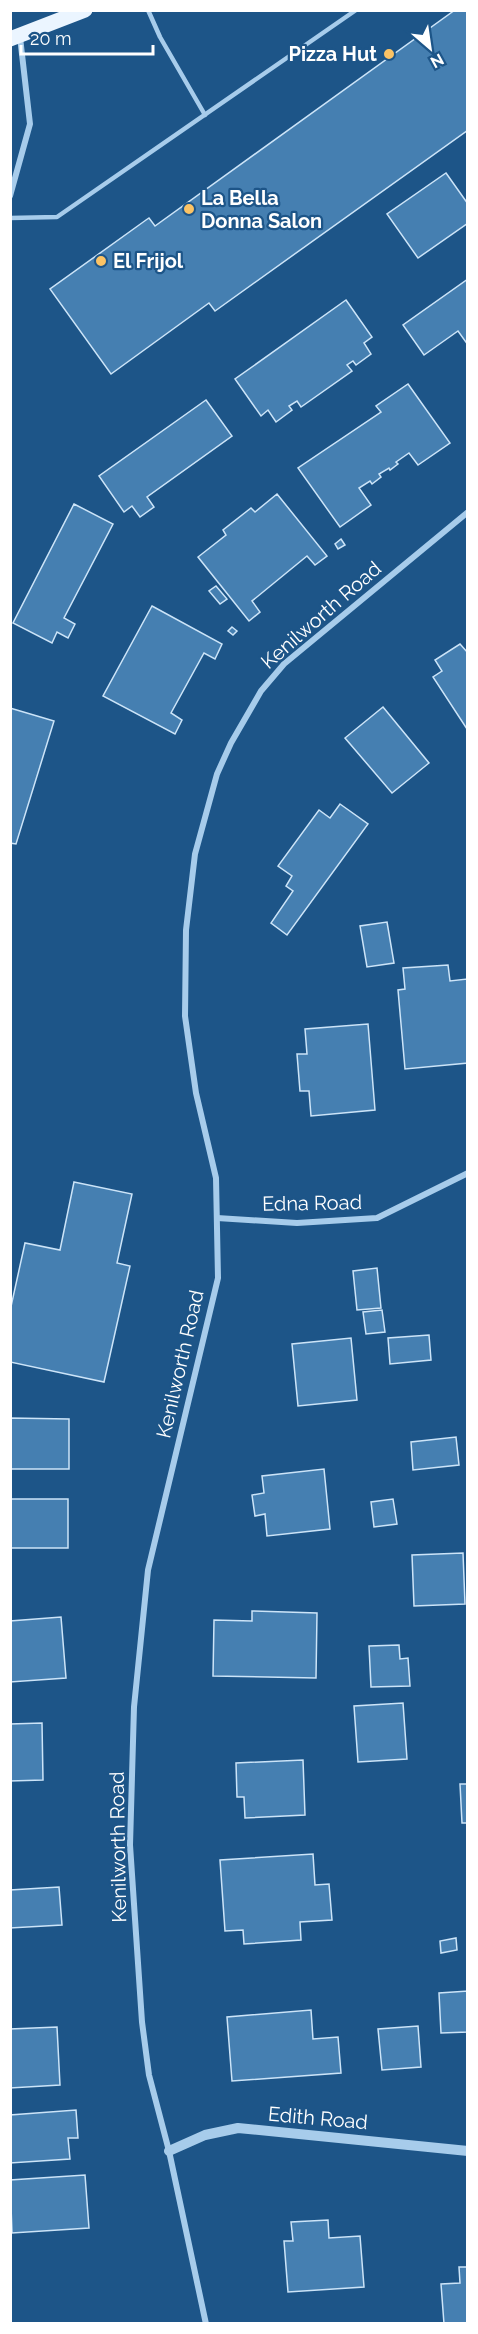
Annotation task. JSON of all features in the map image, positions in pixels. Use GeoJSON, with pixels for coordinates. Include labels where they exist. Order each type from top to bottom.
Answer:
{"type":"FeatureCollection","features":[{"type":"Feature","properties":{"kind":"main road"},"geometry":{"type":"LineString","coordinates":[[15,38],[85,10]]}},
{"type":"Feature","properties":{"kind":"street"},"geometry":{"type":"LineString","coordinates":[[10,196],[30,124],[15,38]]}},
{"type":"Feature","properties":{"kind":"street","name":"Kenilworth Road"},"geometry":{"type":"LineString","coordinates":[[206,2324],[169,2151],[149,2075],[142,2022],[130,1845],[134,1707],[148,1570],[218,1278],[216,1178],[196,1093],[185,1016],[186,930],[195,854],[217,774],[231,743],[261,691],[284,664],[468,512]]}},
{"type":"Feature","properties":{"kind":"street","name":"Edna Road"},"geometry":{"type":"LineString","coordinates":[[218,1218],[297,1223],[377,1218],[468,1173]]}},
{"type":"Feature","properties":{"kind":"street","name":"Edith Road"},"geometry":{"type":"LineString","coordinates":[[169,2151],[205,2135],[238,2128],[468,2151]]}},
{"type":"Feature","properties":{"kind":"lane"},"geometry":{"type":"LineString","coordinates":[[148,10],[160,37],[205,115]]}},
{"type":"Feature","properties":{"kind":"lane"},"geometry":{"type":"LineString","coordinates":[[10,218],[57,217],[356,10]]}},
{"type":"Feature","properties":{"kind":"building"},"geometry":{"type":"Polygon","coordinates":[[[455,10],[468,10],[468,130],[215,311],[209,303],[111,374],[50,289],[149,218],[155,226],[455,10]]]}},
{"type":"Feature","properties":{"kind":"building"},"geometry":{"type":"Polygon","coordinates":[[[446,173],[468,204],[468,223],[418,258],[387,214],[446,173]]]}},
{"type":"Feature","properties":{"kind":"building"},"geometry":{"type":"Polygon","coordinates":[[[468,279],[468,345],[458,331],[424,355],[403,325],[468,279]]]}},
{"type":"Feature","properties":{"kind":"building"},"geometry":{"type":"Polygon","coordinates":[[[346,300],[372,337],[364,343],[371,354],[356,365],[353,361],[347,365],[352,371],[301,407],[297,401],[289,406],[292,410],[276,422],[268,410],[261,416],[235,379],[346,300]]]}},
{"type":"Feature","properties":{"kind":"building"},"geometry":{"type":"Polygon","coordinates":[[[408,384],[450,443],[418,465],[409,453],[396,462],[398,464],[390,470],[389,468],[379,474],[381,477],[372,484],[370,481],[359,488],[371,505],[340,527],[298,468],[381,412],[376,406],[408,384]]]}},
{"type":"Feature","properties":{"kind":"building"},"geometry":{"type":"Polygon","coordinates":[[[206,400],[232,436],[147,497],[154,507],[140,517],[132,506],[124,512],[99,476],[206,400]]]}},
{"type":"Feature","properties":{"kind":"building"},"geometry":{"type":"Polygon","coordinates":[[[277,494],[327,556],[315,565],[307,556],[252,601],[260,612],[249,621],[198,557],[226,535],[223,530],[251,508],[255,512],[277,494]]]}},
{"type":"Feature","properties":{"kind":"building"},"geometry":{"type":"Polygon","coordinates":[[[74,504],[113,524],[64,618],[75,624],[68,638],[57,632],[52,643],[13,623],[74,504]]]}},
{"type":"Feature","properties":{"kind":"building"},"geometry":{"type":"Polygon","coordinates":[[[341,539],[345,545],[338,549],[335,544],[341,539]]]}},
{"type":"Feature","properties":{"kind":"building"},"geometry":{"type":"Polygon","coordinates":[[[216,586],[227,599],[220,604],[209,591],[216,586]]]}},
{"type":"Feature","properties":{"kind":"building"},"geometry":{"type":"Polygon","coordinates":[[[152,606],[222,644],[215,659],[204,653],[171,713],[182,720],[175,734],[103,696],[152,606]]]}},
{"type":"Feature","properties":{"kind":"building"},"geometry":{"type":"Polygon","coordinates":[[[232,627],[237,631],[233,635],[228,631],[232,627]]]}},
{"type":"Feature","properties":{"kind":"building"},"geometry":{"type":"Polygon","coordinates":[[[460,644],[468,653],[467,729],[433,677],[442,671],[435,660],[460,644]]]}},
{"type":"Feature","properties":{"kind":"building"},"geometry":{"type":"Polygon","coordinates":[[[383,707],[429,763],[392,793],[345,738],[383,707]]]}},
{"type":"Feature","properties":{"kind":"building"},"geometry":{"type":"Polygon","coordinates":[[[10,708],[54,721],[16,844],[10,843],[10,708]]]}},
{"type":"Feature","properties":{"kind":"building"},"geometry":{"type":"Polygon","coordinates":[[[340,804],[368,824],[287,935],[271,923],[293,891],[286,886],[292,876],[278,866],[319,810],[330,818],[340,804]]]}},
{"type":"Feature","properties":{"kind":"building"},"geometry":{"type":"Polygon","coordinates":[[[387,922],[394,963],[367,967],[360,926],[387,922]]]}},
{"type":"Feature","properties":{"kind":"building"},"geometry":{"type":"Polygon","coordinates":[[[448,965],[450,981],[467,979],[468,1063],[405,1069],[398,990],[405,989],[403,968],[448,965]]]}},
{"type":"Feature","properties":{"kind":"building"},"geometry":{"type":"Polygon","coordinates":[[[368,1024],[375,1110],[311,1116],[309,1091],[300,1091],[297,1054],[307,1054],[305,1029],[368,1024]]]}},
{"type":"Feature","properties":{"kind":"building"},"geometry":{"type":"Polygon","coordinates":[[[74,1182],[132,1194],[117,1263],[130,1266],[104,1382],[10,1362],[10,1311],[25,1243],[60,1250],[74,1182]]]}},
{"type":"Feature","properties":{"kind":"building"},"geometry":{"type":"Polygon","coordinates":[[[377,1268],[381,1308],[357,1310],[353,1271],[377,1268]]]}},
{"type":"Feature","properties":{"kind":"building"},"geometry":{"type":"Polygon","coordinates":[[[382,1310],[385,1332],[366,1334],[363,1312],[382,1310]]]}},
{"type":"Feature","properties":{"kind":"building"},"geometry":{"type":"Polygon","coordinates":[[[429,1335],[431,1360],[390,1364],[388,1338],[429,1335]]]}},
{"type":"Feature","properties":{"kind":"building"},"geometry":{"type":"Polygon","coordinates":[[[351,1338],[357,1400],[298,1406],[292,1344],[351,1338]]]}},
{"type":"Feature","properties":{"kind":"building"},"geometry":{"type":"Polygon","coordinates":[[[10,1418],[69,1419],[69,1469],[10,1469],[10,1418]]]}},
{"type":"Feature","properties":{"kind":"building"},"geometry":{"type":"Polygon","coordinates":[[[456,1437],[459,1465],[413,1470],[411,1442],[456,1437]]]}},
{"type":"Feature","properties":{"kind":"building"},"geometry":{"type":"Polygon","coordinates":[[[324,1469],[330,1529],[267,1536],[265,1514],[255,1516],[252,1495],[264,1493],[262,1476],[324,1469]]]}},
{"type":"Feature","properties":{"kind":"building"},"geometry":{"type":"Polygon","coordinates":[[[10,1499],[68,1499],[68,1548],[10,1548],[10,1499]]]}},
{"type":"Feature","properties":{"kind":"building"},"geometry":{"type":"Polygon","coordinates":[[[393,1499],[397,1524],[374,1527],[371,1502],[393,1499]]]}},
{"type":"Feature","properties":{"kind":"building"},"geometry":{"type":"Polygon","coordinates":[[[463,1553],[465,1604],[414,1606],[412,1555],[463,1553]]]}},
{"type":"Feature","properties":{"kind":"building"},"geometry":{"type":"Polygon","coordinates":[[[252,1611],[317,1613],[316,1678],[213,1676],[214,1620],[252,1621],[252,1611]]]}},
{"type":"Feature","properties":{"kind":"building"},"geometry":{"type":"Polygon","coordinates":[[[61,1617],[66,1678],[10,1682],[10,1621],[61,1617]]]}},
{"type":"Feature","properties":{"kind":"building"},"geometry":{"type":"Polygon","coordinates":[[[399,1645],[400,1659],[408,1658],[410,1686],[371,1687],[369,1646],[399,1645]]]}},
{"type":"Feature","properties":{"kind":"building"},"geometry":{"type":"Polygon","coordinates":[[[403,1703],[407,1759],[358,1762],[354,1706],[403,1703]]]}},
{"type":"Feature","properties":{"kind":"building"},"geometry":{"type":"Polygon","coordinates":[[[42,1723],[43,1780],[10,1781],[10,1724],[42,1723]]]}},
{"type":"Feature","properties":{"kind":"building"},"geometry":{"type":"Polygon","coordinates":[[[303,1760],[305,1815],[245,1818],[244,1797],[237,1797],[236,1763],[303,1760]]]}},
{"type":"Feature","properties":{"kind":"building"},"geometry":{"type":"Polygon","coordinates":[[[460,1784],[468,1784],[468,1823],[462,1823],[460,1784]]]}},
{"type":"Feature","properties":{"kind":"building"},"geometry":{"type":"Polygon","coordinates":[[[313,1854],[315,1885],[329,1884],[332,1920],[300,1922],[301,1940],[244,1944],[243,1930],[225,1931],[220,1860],[313,1854]]]}},
{"type":"Feature","properties":{"kind":"building"},"geometry":{"type":"Polygon","coordinates":[[[59,1887],[62,1925],[10,1928],[10,1890],[59,1887]]]}},
{"type":"Feature","properties":{"kind":"building"},"geometry":{"type":"Polygon","coordinates":[[[456,1938],[457,1950],[441,1953],[440,1941],[456,1938]]]}},
{"type":"Feature","properties":{"kind":"building"},"geometry":{"type":"Polygon","coordinates":[[[468,1991],[468,2032],[441,2033],[439,1993],[468,1991]]]}},
{"type":"Feature","properties":{"kind":"building"},"geometry":{"type":"Polygon","coordinates":[[[311,2010],[313,2039],[338,2037],[341,2073],[232,2081],[227,2017],[311,2010]]]}},
{"type":"Feature","properties":{"kind":"building"},"geometry":{"type":"Polygon","coordinates":[[[418,2026],[421,2067],[382,2070],[378,2029],[418,2026]]]}},
{"type":"Feature","properties":{"kind":"building"},"geometry":{"type":"Polygon","coordinates":[[[57,2027],[60,2085],[10,2088],[10,2029],[57,2027]]]}},
{"type":"Feature","properties":{"kind":"building"},"geometry":{"type":"Polygon","coordinates":[[[76,2110],[78,2138],[68,2138],[70,2159],[10,2163],[10,2115],[76,2110]]]}},
{"type":"Feature","properties":{"kind":"building"},"geometry":{"type":"Polygon","coordinates":[[[85,2175],[89,2228],[12,2233],[10,2180],[85,2175]]]}},
{"type":"Feature","properties":{"kind":"building"},"geometry":{"type":"Polygon","coordinates":[[[328,2220],[329,2238],[360,2236],[364,2287],[288,2292],[284,2241],[293,2241],[291,2222],[328,2220]]]}},
{"type":"Feature","properties":{"kind":"building"},"geometry":{"type":"Polygon","coordinates":[[[459,2267],[468,2267],[468,2324],[444,2324],[441,2284],[460,2283],[459,2267]]]}},
{"type":"Feature","properties":{"kind":"place","name":"Pizza Hut"},"geometry":{"type":"Point","coordinates":[389,54]}},
{"type":"Feature","properties":{"kind":"place","name":"La Bella Donna Salon"},"geometry":{"type":"Point","coordinates":[189,209]}},
{"type":"Feature","properties":{"kind":"place","name":"El Frijol"},"geometry":{"type":"Point","coordinates":[101,261]}}]}
